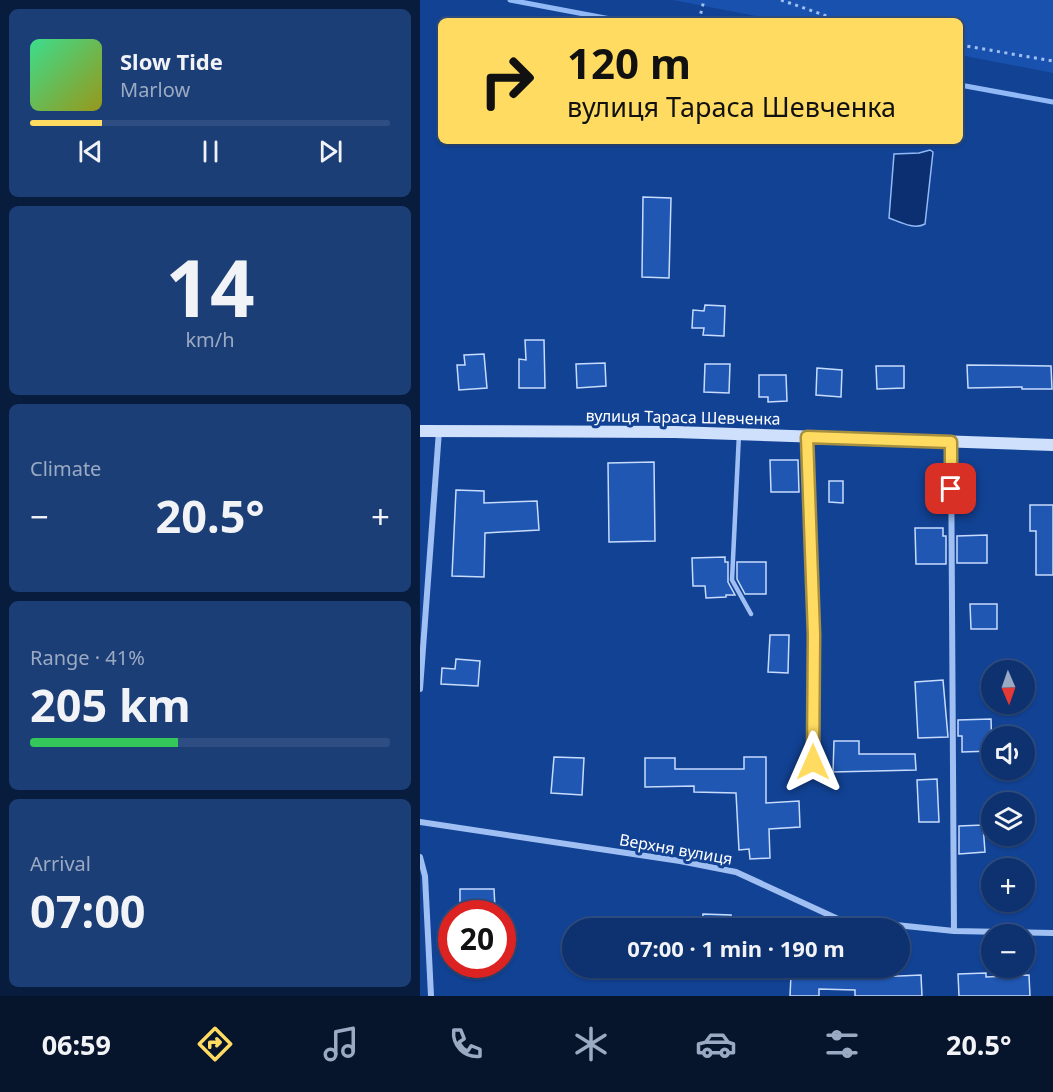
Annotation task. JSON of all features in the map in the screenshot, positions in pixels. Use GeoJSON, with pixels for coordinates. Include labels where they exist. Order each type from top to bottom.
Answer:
{"type":"FeatureCollection","features":[{"type":"Feature","properties":{"kind":"street","name":"вулиця Тараса Шевченка"},"geometry":{"type":"LineString","coordinates":[[420,430],[663,432],[1053,445]]}},
{"type":"Feature","properties":{"kind":"street"},"geometry":{"type":"LineString","coordinates":[[420,689],[439,431]]}},
{"type":"Feature","properties":{"kind":"street"},"geometry":{"type":"LineString","coordinates":[[951,442],[954,931]]}},
{"type":"Feature","properties":{"kind":"street","name":"Верхня вулиця"},"geometry":{"type":"LineString","coordinates":[[420,822],[680,861],[736,872],[838,919],[954,931],[1053,933]]}},
{"type":"Feature","properties":{"kind":"street"},"geometry":{"type":"LineString","coordinates":[[420,857],[425,876],[431,996]]}},
{"type":"Feature","properties":{"kind":"lane"},"geometry":{"type":"LineString","coordinates":[[740,434],[732,580],[751,614]]}},
{"type":"Feature","properties":{"kind":"lane"},"geometry":{"type":"LineString","coordinates":[[807,437],[814,635],[813,762]]}},
{"type":"Feature","properties":{"kind":"path"},"geometry":{"type":"LineString","coordinates":[[700,18],[704,0]]}},
{"type":"Feature","properties":{"kind":"path"},"geometry":{"type":"LineString","coordinates":[[781,0],[832,18]]}},
{"type":"Feature","properties":{"kind":"path"},"geometry":{"type":"LineString","coordinates":[[963,46],[1053,61]]}},
{"type":"Feature","properties":{"kind":"shaded area"},"geometry":{"type":"Polygon","coordinates":[[[673,0],[1053,0],[1053,73],[963,56],[963,18],[766,18],[673,0]]]}},
{"type":"Feature","properties":{"kind":"shaded area"},"geometry":{"type":"Polygon","coordinates":[[[930,150],[933,152],[925,224],[912,226],[889,218],[894,154],[930,150]]]}},
{"type":"Feature","properties":{"kind":"building"},"geometry":{"type":"Polygon","coordinates":[[[643,197],[671,198],[669,278],[642,277],[643,197]]]}},
{"type":"Feature","properties":{"kind":"building"},"geometry":{"type":"Polygon","coordinates":[[[705,305],[725,306],[724,336],[703,335],[704,328],[692,328],[693,310],[704,311],[705,305]]]}},
{"type":"Feature","properties":{"kind":"building"},"geometry":{"type":"Polygon","coordinates":[[[525,340],[544,340],[545,388],[519,388],[519,359],[526,360],[525,340]]]}},
{"type":"Feature","properties":{"kind":"building"},"geometry":{"type":"Polygon","coordinates":[[[484,354],[487,388],[459,390],[457,365],[465,365],[464,355],[484,354]]]}},
{"type":"Feature","properties":{"kind":"building"},"geometry":{"type":"Polygon","coordinates":[[[605,363],[606,386],[577,388],[576,364],[605,363]]]}},
{"type":"Feature","properties":{"kind":"building"},"geometry":{"type":"Polygon","coordinates":[[[705,364],[730,364],[729,393],[704,392],[705,364]]]}},
{"type":"Feature","properties":{"kind":"building"},"geometry":{"type":"Polygon","coordinates":[[[967,365],[1051,366],[1052,389],[968,388],[967,365]]]}},
{"type":"Feature","properties":{"kind":"building"},"geometry":{"type":"Polygon","coordinates":[[[876,366],[904,366],[904,388],[877,389],[876,366]]]}},
{"type":"Feature","properties":{"kind":"building"},"geometry":{"type":"Polygon","coordinates":[[[817,368],[842,370],[841,397],[816,395],[817,368]]]}},
{"type":"Feature","properties":{"kind":"building"},"geometry":{"type":"Polygon","coordinates":[[[759,375],[786,375],[787,401],[768,402],[768,397],[759,397],[759,375]]]}},
{"type":"Feature","properties":{"kind":"building"},"geometry":{"type":"Polygon","coordinates":[[[770,460],[798,460],[799,492],[771,492],[770,460]]]}},
{"type":"Feature","properties":{"kind":"building"},"geometry":{"type":"Polygon","coordinates":[[[654,462],[655,541],[609,542],[608,463],[654,462]]]}},
{"type":"Feature","properties":{"kind":"building"},"geometry":{"type":"Polygon","coordinates":[[[829,481],[843,481],[843,503],[829,502],[829,481]]]}},
{"type":"Feature","properties":{"kind":"building"},"geometry":{"type":"Polygon","coordinates":[[[456,490],[484,491],[484,503],[537,501],[539,530],[485,533],[484,577],[452,576],[456,490]]]}},
{"type":"Feature","properties":{"kind":"building"},"geometry":{"type":"Polygon","coordinates":[[[1030,505],[1053,505],[1053,575],[1036,575],[1036,531],[1030,531],[1030,505]]]}},
{"type":"Feature","properties":{"kind":"building"},"geometry":{"type":"Polygon","coordinates":[[[915,528],[943,528],[943,536],[946,536],[946,564],[916,564],[915,528]]]}},
{"type":"Feature","properties":{"kind":"building"},"geometry":{"type":"Polygon","coordinates":[[[987,535],[987,563],[957,563],[957,536],[987,535]]]}},
{"type":"Feature","properties":{"kind":"building"},"geometry":{"type":"Polygon","coordinates":[[[725,557],[725,562],[728,562],[728,582],[735,595],[706,598],[705,586],[693,586],[692,558],[725,557]]]}},
{"type":"Feature","properties":{"kind":"building"},"geometry":{"type":"Polygon","coordinates":[[[737,562],[766,562],[766,594],[745,594],[737,579],[737,562]]]}},
{"type":"Feature","properties":{"kind":"building"},"geometry":{"type":"Polygon","coordinates":[[[970,604],[997,604],[997,629],[971,629],[970,604]]]}},
{"type":"Feature","properties":{"kind":"building"},"geometry":{"type":"Polygon","coordinates":[[[770,635],[789,635],[788,673],[768,672],[770,635]]]}},
{"type":"Feature","properties":{"kind":"building"},"geometry":{"type":"Polygon","coordinates":[[[456,659],[480,661],[478,686],[441,684],[442,668],[455,669],[456,659]]]}},
{"type":"Feature","properties":{"kind":"building"},"geometry":{"type":"Polygon","coordinates":[[[943,680],[948,737],[918,738],[915,682],[943,680]]]}},
{"type":"Feature","properties":{"kind":"building"},"geometry":{"type":"Polygon","coordinates":[[[991,719],[991,726],[981,726],[981,751],[962,752],[962,736],[958,736],[958,720],[991,719]]]}},
{"type":"Feature","properties":{"kind":"building"},"geometry":{"type":"Polygon","coordinates":[[[834,741],[859,741],[859,754],[915,754],[916,770],[833,772],[834,741]]]}},
{"type":"Feature","properties":{"kind":"building"},"geometry":{"type":"Polygon","coordinates":[[[554,757],[584,758],[582,795],[551,793],[554,757]]]}},
{"type":"Feature","properties":{"kind":"building"},"geometry":{"type":"Polygon","coordinates":[[[744,757],[766,757],[766,803],[799,801],[800,827],[769,829],[770,858],[750,859],[749,849],[739,850],[736,793],[694,792],[694,786],[645,787],[645,758],[675,758],[675,769],[744,769],[744,757]]]}},
{"type":"Feature","properties":{"kind":"building"},"geometry":{"type":"Polygon","coordinates":[[[937,779],[939,822],[919,822],[917,780],[937,779]]]}},
{"type":"Feature","properties":{"kind":"building"},"geometry":{"type":"Polygon","coordinates":[[[981,825],[981,846],[985,846],[985,852],[959,854],[959,826],[981,825]]]}},
{"type":"Feature","properties":{"kind":"building"},"geometry":{"type":"Polygon","coordinates":[[[460,889],[494,889],[495,900],[460,900],[460,889]]]}},
{"type":"Feature","properties":{"kind":"building"},"geometry":{"type":"Polygon","coordinates":[[[703,914],[731,915],[731,918],[703,918],[703,914]]]}},
{"type":"Feature","properties":{"kind":"building"},"geometry":{"type":"Polygon","coordinates":[[[981,973],[981,978],[1029,978],[1030,996],[959,996],[958,974],[981,973]]]}},
{"type":"Feature","properties":{"kind":"building"},"geometry":{"type":"Polygon","coordinates":[[[921,975],[922,996],[855,996],[855,990],[819,989],[819,996],[790,996],[791,978],[910,978],[910,976],[921,975]]]}},
{"type":"Feature","properties":{"kind":"waterway"},"geometry":{"type":"LineString","coordinates":[[510,0],[605,18]]}},
{"type":"Feature","properties":{"kind":"waterway"},"geometry":{"type":"LineString","coordinates":[[963,86],[1053,102]]}},
{"type":"Feature","properties":{"kind":"route"},"geometry":{"type":"LineString","coordinates":[[813,762],[814,635],[807,437],[951,442],[951,489]]}}]}
